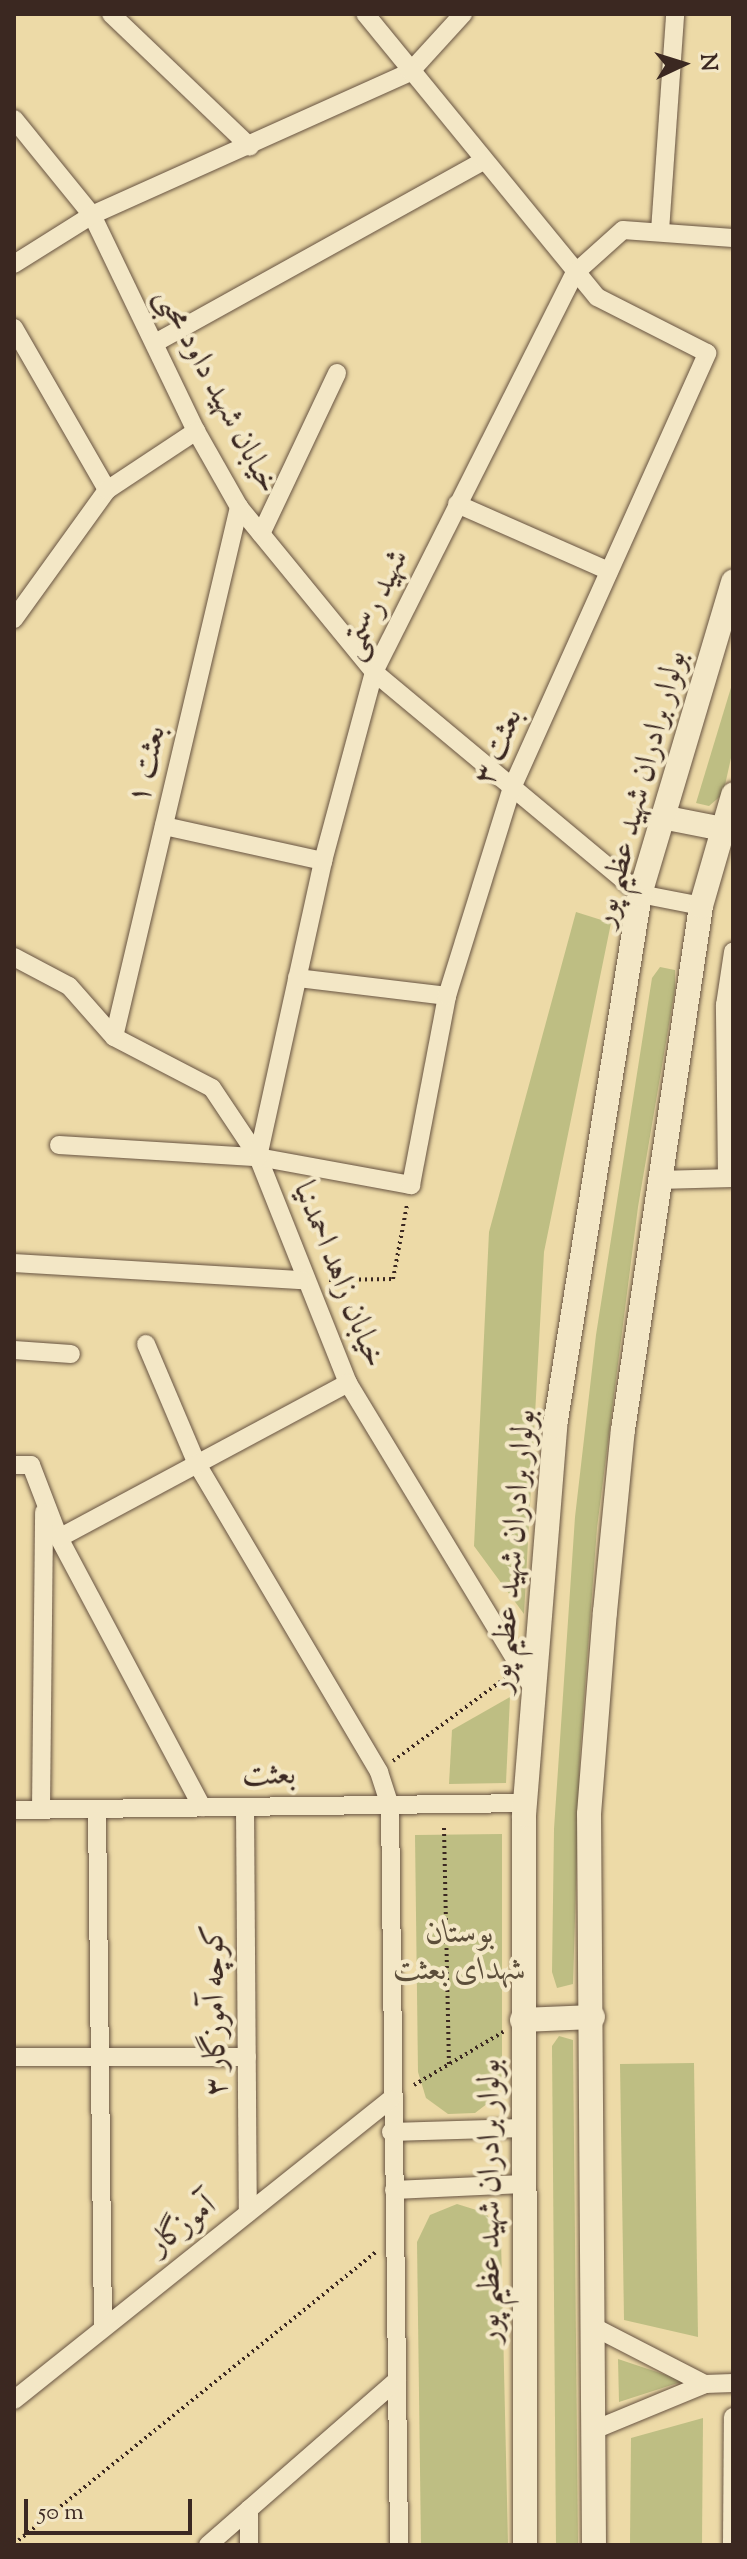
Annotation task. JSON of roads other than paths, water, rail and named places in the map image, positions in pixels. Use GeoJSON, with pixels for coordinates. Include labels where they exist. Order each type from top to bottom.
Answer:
{"type":"FeatureCollection","features":[{"type":"Feature","properties":{"kind":"main road","name":"بولوار برادران شهید عظیم‌ پور"},"geometry":{"type":"LineString","coordinates":[[525,2545],[522,2020],[525,1803],[555,1426],[640,894],[733,582]]}},
{"type":"Feature","properties":{"kind":"main road"},"geometry":{"type":"LineString","coordinates":[[594,2545],[593,2017],[589,1814],[623,1430],[658,1180],[701,906],[728,830],[733,795]]}},
{"type":"Feature","properties":{"kind":"main road"},"geometry":{"type":"LineString","coordinates":[[662,817],[728,830]]}},
{"type":"Feature","properties":{"kind":"main road"},"geometry":{"type":"LineString","coordinates":[[522,2020],[593,2017]]}},
{"type":"Feature","properties":{"kind":"street"},"geometry":{"type":"LineString","coordinates":[[365,14],[481,162],[575,273]]}},
{"type":"Feature","properties":{"kind":"street"},"geometry":{"type":"LineString","coordinates":[[14,264],[92,215],[250,147],[410,72],[463,14]]}},
{"type":"Feature","properties":{"kind":"street"},"geometry":{"type":"LineString","coordinates":[[660,231],[675,14]]}},
{"type":"Feature","properties":{"kind":"street"},"geometry":{"type":"LineString","coordinates":[[120,17],[250,147]]}},
{"type":"Feature","properties":{"kind":"street","name":"خیابان شهید داود محبی"},"geometry":{"type":"LineString","coordinates":[[14,119],[92,215],[196,431],[239,507],[374,672],[511,790],[640,894]]}},
{"type":"Feature","properties":{"kind":"street"},"geometry":{"type":"LineString","coordinates":[[155,343],[481,162]]}},
{"type":"Feature","properties":{"kind":"street","name":"شهید رستمی"},"geometry":{"type":"LineString","coordinates":[[258,1157],[323,861],[374,672],[575,273],[623,230],[733,238]]}},
{"type":"Feature","properties":{"kind":"street","name":"بعثت ۳"},"geometry":{"type":"LineString","coordinates":[[258,1157],[411,1185],[447,996],[511,790],[707,353],[597,297],[575,273]]}},
{"type":"Feature","properties":{"kind":"street"},"geometry":{"type":"LineString","coordinates":[[14,328],[107,490]]}},
{"type":"Feature","properties":{"kind":"street"},"geometry":{"type":"LineString","coordinates":[[261,534],[337,373]]}},
{"type":"Feature","properties":{"kind":"street"},"geometry":{"type":"LineString","coordinates":[[14,619],[107,490],[196,431]]}},
{"type":"Feature","properties":{"kind":"street"},"geometry":{"type":"LineString","coordinates":[[457,504],[609,571]]}},
{"type":"Feature","properties":{"kind":"street","name":"بعثت ۱"},"geometry":{"type":"LineString","coordinates":[[114,1037],[239,507]]}},
{"type":"Feature","properties":{"kind":"street"},"geometry":{"type":"LineString","coordinates":[[164,826],[323,861]]}},
{"type":"Feature","properties":{"kind":"street"},"geometry":{"type":"LineString","coordinates":[[640,894],[701,906]]}},
{"type":"Feature","properties":{"kind":"street"},"geometry":{"type":"LineString","coordinates":[[658,1180],[730,1178],[725,1005],[733,952]]}},
{"type":"Feature","properties":{"kind":"street","name":"خیابان زاهد احمدنیا"},"geometry":{"type":"LineString","coordinates":[[14,957],[69,986],[114,1037],[212,1088],[258,1157],[303,1280],[348,1383],[534,1690]]}},
{"type":"Feature","properties":{"kind":"street"},"geometry":{"type":"LineString","coordinates":[[297,978],[447,996]]}},
{"type":"Feature","properties":{"kind":"street"},"geometry":{"type":"LineString","coordinates":[[59,1145],[258,1157]]}},
{"type":"Feature","properties":{"kind":"street"},"geometry":{"type":"LineString","coordinates":[[14,1263],[303,1280]]}},
{"type":"Feature","properties":{"kind":"street"},"geometry":{"type":"LineString","coordinates":[[146,1344],[197,1464],[379,1772],[390,1805],[390,2100],[399,2545]]}},
{"type":"Feature","properties":{"kind":"street"},"geometry":{"type":"LineString","coordinates":[[14,1350],[71,1354]]}},
{"type":"Feature","properties":{"kind":"street"},"geometry":{"type":"LineString","coordinates":[[59,1538],[348,1383]]}},
{"type":"Feature","properties":{"kind":"street"},"geometry":{"type":"LineString","coordinates":[[14,1465],[31,1465],[59,1538],[202,1807]]}},
{"type":"Feature","properties":{"kind":"street"},"geometry":{"type":"LineString","coordinates":[[41,1809],[44,1500]]}},
{"type":"Feature","properties":{"kind":"street","name":"بعثت"},"geometry":{"type":"LineString","coordinates":[[14,1810],[525,1803]]}},
{"type":"Feature","properties":{"kind":"street","name":"کوچه آموزگار ۳"},"geometry":{"type":"LineString","coordinates":[[245,1807],[248,2213]]}},
{"type":"Feature","properties":{"kind":"street"},"geometry":{"type":"LineString","coordinates":[[97,1809],[103,2328]]}},
{"type":"Feature","properties":{"kind":"street"},"geometry":{"type":"LineString","coordinates":[[14,2057],[247,2057]]}},
{"type":"Feature","properties":{"kind":"street","name":"آموزگار"},"geometry":{"type":"LineString","coordinates":[[14,2400],[390,2100]]}},
{"type":"Feature","properties":{"kind":"street"},"geometry":{"type":"LineString","coordinates":[[391,2132],[523,2128]]}},
{"type":"Feature","properties":{"kind":"street"},"geometry":{"type":"LineString","coordinates":[[394,2190],[523,2184]]}},
{"type":"Feature","properties":{"kind":"street"},"geometry":{"type":"LineString","coordinates":[[594,2327],[705,2384]]}},
{"type":"Feature","properties":{"kind":"street"},"geometry":{"type":"LineString","coordinates":[[208,2545],[397,2380]]}},
{"type":"Feature","properties":{"kind":"street"},"geometry":{"type":"LineString","coordinates":[[594,2430],[705,2384],[733,2383]]}},
{"type":"Feature","properties":{"kind":"street"},"geometry":{"type":"LineString","coordinates":[[732,2545],[733,2417]]}},
{"type":"Feature","properties":{"kind":"street"},"geometry":{"type":"LineString","coordinates":[[249,2509],[249,2545]]}},
{"type":"Feature","properties":{"kind":"park label","name":"بوستان شهدای بعثت"},"geometry":{"type":"Point","coordinates":[460,1954]}}]}
